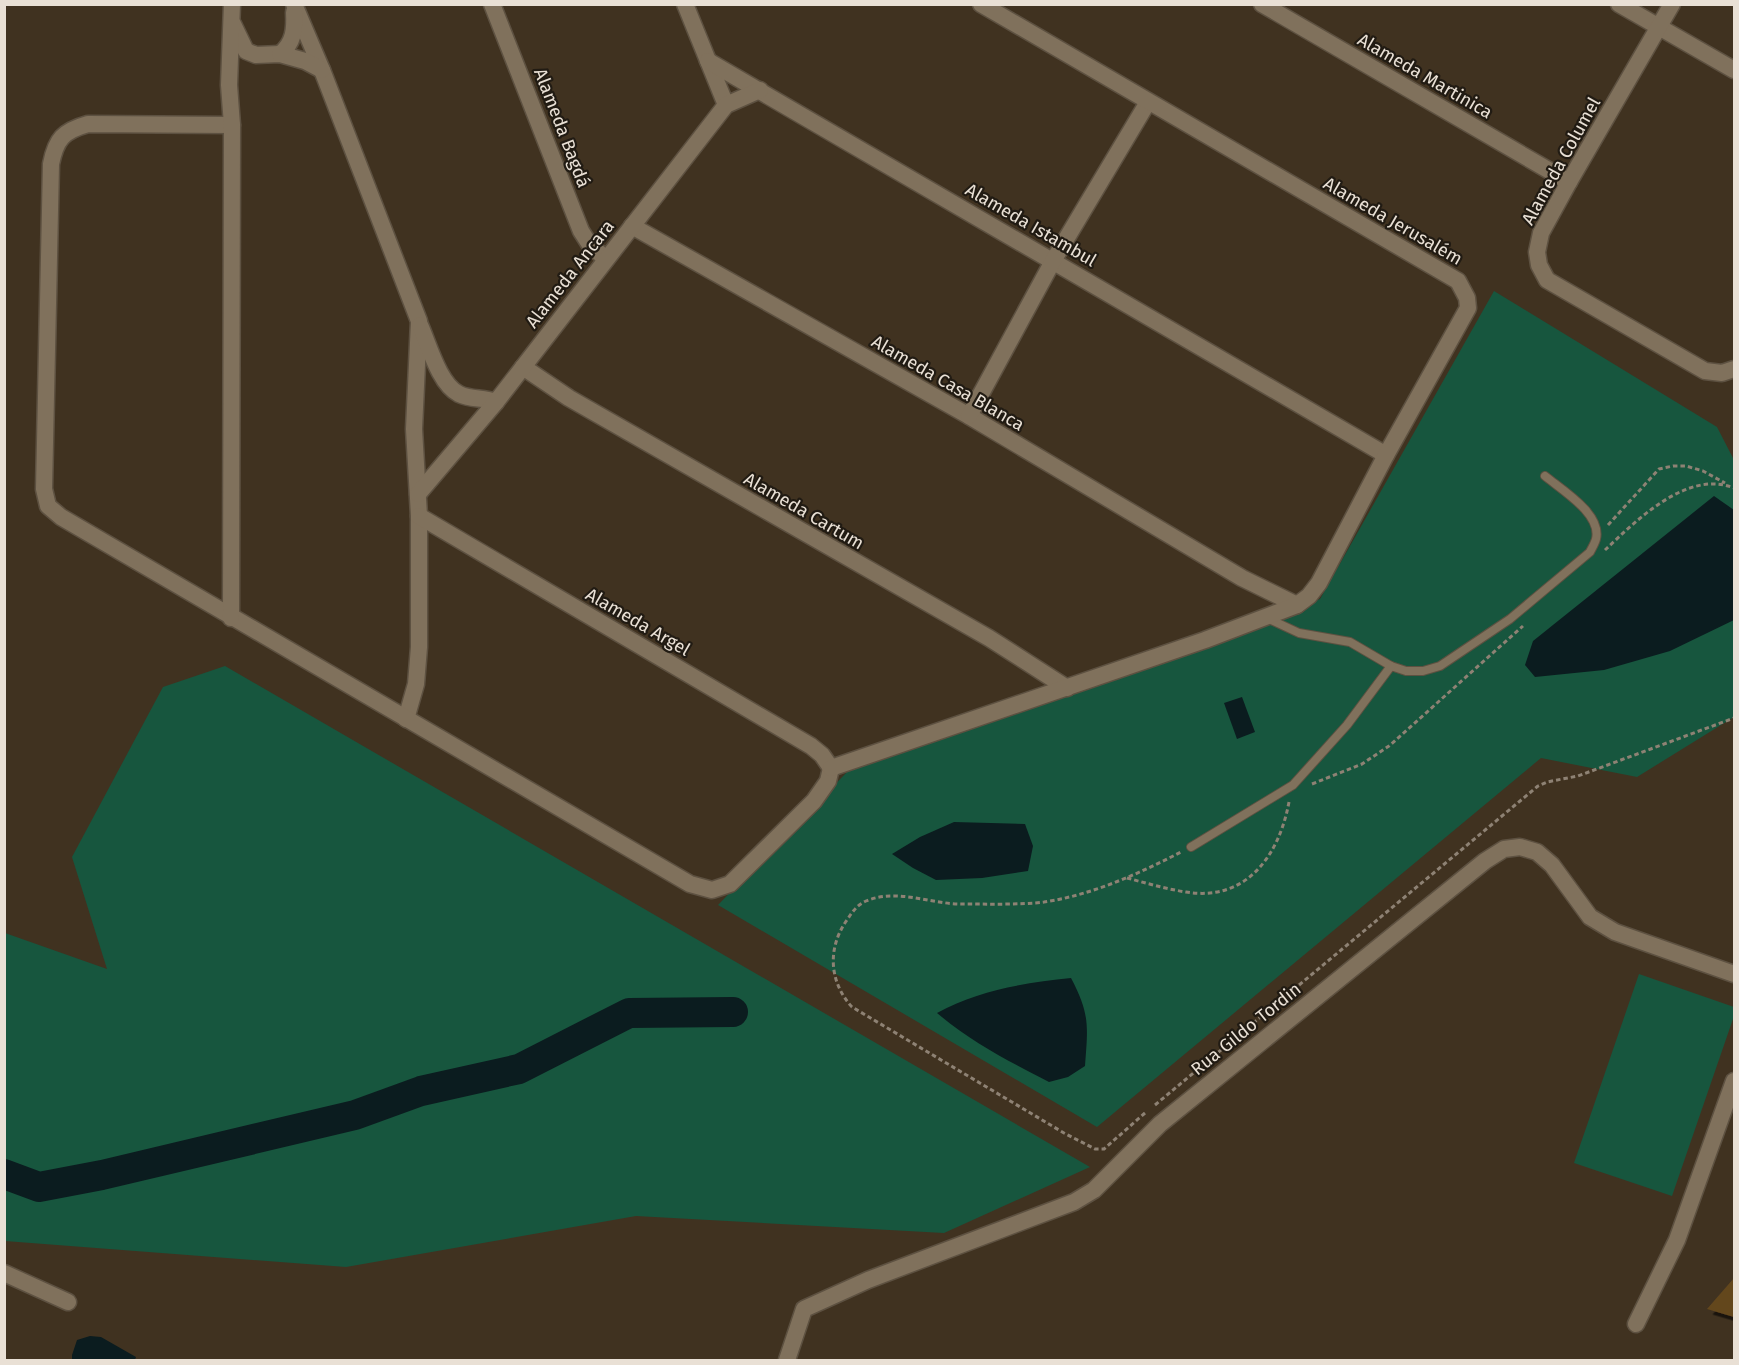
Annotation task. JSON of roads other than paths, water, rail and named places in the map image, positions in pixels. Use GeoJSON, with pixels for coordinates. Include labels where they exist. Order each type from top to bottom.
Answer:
{"type":"FeatureCollection","features":[{"type":"Feature","properties":{"kind":"street"},"geometry":{"type":"LineString","coordinates":[[231,618],[232,124],[229,85],[232,4]]}},
{"type":"Feature","properties":{"kind":"street"},"geometry":{"type":"LineString","coordinates":[[280,54],[291,41],[296,29],[294,4]]}},
{"type":"Feature","properties":{"kind":"street"},"geometry":{"type":"LineString","coordinates":[[294,4],[322,70],[418,321],[448,386],[471,399],[486,398],[496,402]]}},
{"type":"Feature","properties":{"kind":"street","name":"Alameda Bagdá"},"geometry":{"type":"LineString","coordinates":[[492,4],[581,231],[590,245],[606,259]]}},
{"type":"Feature","properties":{"kind":"street"},"geometry":{"type":"LineString","coordinates":[[685,4],[726,105]]}},
{"type":"Feature","properties":{"kind":"street","name":"Alameda Jerusalém"},"geometry":{"type":"LineString","coordinates":[[831,768],[1297,605],[1309,596],[1319,583],[1386,455],[1468,308],[1467,298],[1458,281],[981,4]]}},
{"type":"Feature","properties":{"kind":"street","name":"Alameda Martinica"},"geometry":{"type":"LineString","coordinates":[[1262,4],[1569,182]]}},
{"type":"Feature","properties":{"kind":"street"},"geometry":{"type":"LineString","coordinates":[[1619,4],[1734,70]]}},
{"type":"Feature","properties":{"kind":"street","name":"Alameda Columel"},"geometry":{"type":"LineString","coordinates":[[1672,4],[1541,233],[1537,252],[1539,265],[1547,280],[1705,371],[1722,373],[1734,369]]}},
{"type":"Feature","properties":{"kind":"street"},"geometry":{"type":"LineString","coordinates":[[232,23],[246,51],[256,55],[280,54],[322,70]]}},
{"type":"Feature","properties":{"kind":"street"},"geometry":{"type":"LineString","coordinates":[[229,85],[244,64],[256,55]]}},
{"type":"Feature","properties":{"kind":"street","name":"Alameda Istambul"},"geometry":{"type":"LineString","coordinates":[[708,61],[1386,455]]}},
{"type":"Feature","properties":{"kind":"street","name":"Alameda Ancara"},"geometry":{"type":"LineString","coordinates":[[418,494],[496,402],[726,105],[760,90]]}},
{"type":"Feature","properties":{"kind":"street"},"geometry":{"type":"LineString","coordinates":[[969,416],[1053,261],[1148,102]]}},
{"type":"Feature","properties":{"kind":"street"},"geometry":{"type":"LineString","coordinates":[[232,124],[88,124],[71,128],[58,139],[51,164],[44,489],[48,506],[61,517],[231,618],[690,884],[712,891],[730,884],[814,801],[828,781],[831,768]]}},
{"type":"Feature","properties":{"kind":"street","name":"Alameda Casa Blanca"},"geometry":{"type":"LineString","coordinates":[[632,226],[969,416],[1242,578],[1297,605]]}},
{"type":"Feature","properties":{"kind":"street"},"geometry":{"type":"LineString","coordinates":[[406,719],[416,684],[418,647],[419,516],[414,429],[418,321]]}},
{"type":"Feature","properties":{"kind":"street","name":"Alameda Cartum"},"geometry":{"type":"LineString","coordinates":[[523,367],[569,398],[989,638],[1066,687]]}},
{"type":"Feature","properties":{"kind":"street","name":"Alameda Argel"},"geometry":{"type":"LineString","coordinates":[[419,516],[811,746],[822,754],[831,768]]}},
{"type":"Feature","properties":{"kind":"street","name":"Rua Gildo Tordin"},"geometry":{"type":"LineString","coordinates":[[787,1360],[804,1309],[868,1280],[1074,1202],[1094,1190],[1160,1124],[1485,861],[1504,849],[1520,847],[1537,852],[1552,865],[1590,917],[1615,932],[1734,974]]}},
{"type":"Feature","properties":{"kind":"street"},"geometry":{"type":"LineString","coordinates":[[1636,1324],[1680,1232],[1734,1081]]}},
{"type":"Feature","properties":{"kind":"street"},"geometry":{"type":"LineString","coordinates":[[4,1273],[68,1302]]}},
{"type":"Feature","properties":{"kind":"lane"},"geometry":{"type":"LineString","coordinates":[[1263,618],[1299,633],[1350,642],[1392,666],[1406,671],[1422,671],[1440,666],[1510,619],[1590,552],[1596,539],[1596,527],[1590,513],[1545,476]]}},
{"type":"Feature","properties":{"kind":"lane"},"geometry":{"type":"LineString","coordinates":[[1191,847],[1293,785],[1347,725],[1392,666]]}},
{"type":"Feature","properties":{"kind":"waterway"},"geometry":{"type":"LineString","coordinates":[[4,1174],[39,1187],[102,1175],[355,1115],[421,1091],[519,1069],[629,1013],[733,1012]]}}]}
